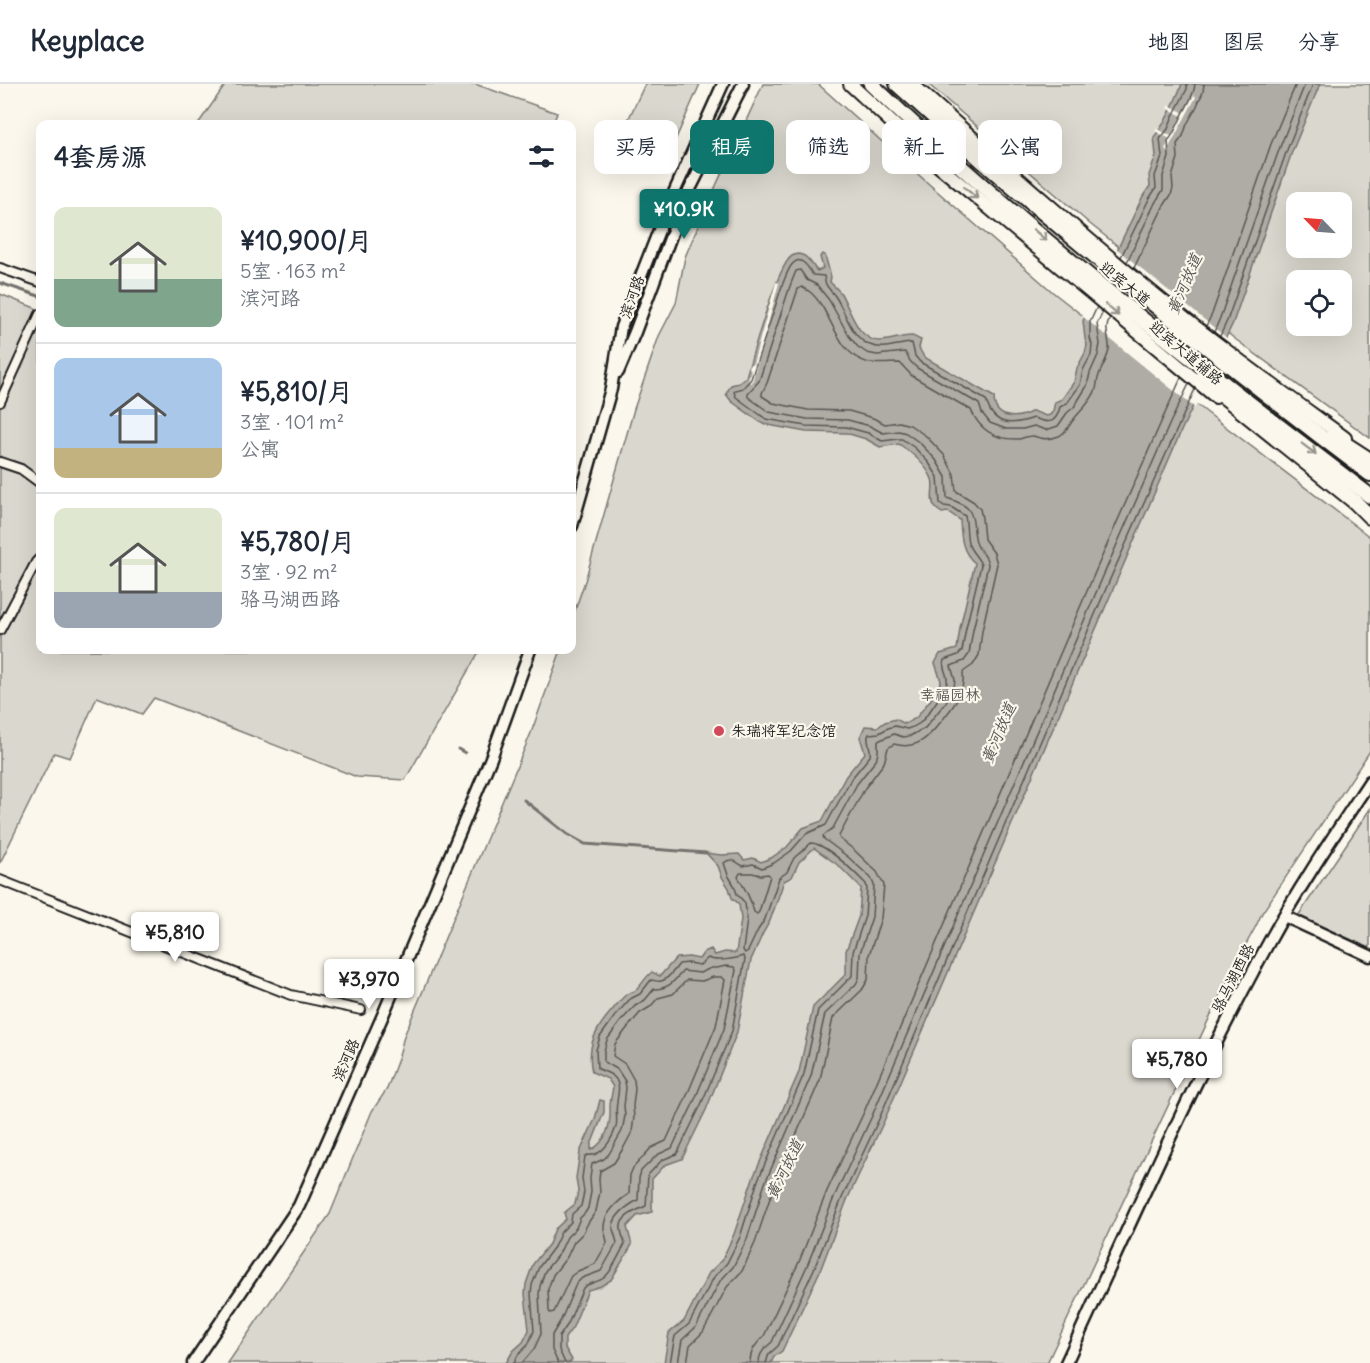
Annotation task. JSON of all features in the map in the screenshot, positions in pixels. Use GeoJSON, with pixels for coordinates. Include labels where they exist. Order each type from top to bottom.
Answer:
{"type":"FeatureCollection","features":[{"type":"Feature","properties":{"kind":"highway"},"geometry":{"type":"LineString","coordinates":[[862,84],[905,117]]}},
{"type":"Feature","properties":{"kind":"highway","name":"迎宾大道"},"geometry":{"type":"LineString","coordinates":[[870,84],[1039,234],[1150,326],[1370,496]]}},
{"type":"Feature","properties":{"kind":"highway","name":"迎宾大道"},"geometry":{"type":"LineString","coordinates":[[897,84],[1001,177],[1370,474]]}},
{"type":"Feature","properties":{"kind":"highway"},"geometry":{"type":"LineString","coordinates":[[1150,326],[1217,391],[1355,502],[1370,517]]}},
{"type":"Feature","properties":{"kind":"highway"},"geometry":{"type":"LineString","coordinates":[[1240,368],[1370,459]]}},
{"type":"Feature","properties":{"kind":"main road","name":"滨河路"},"geometry":{"type":"LineString","coordinates":[[576,512],[611,389],[621,327],[672,197],[723,84]]}},
{"type":"Feature","properties":{"kind":"main road","name":"滨河路"},"geometry":{"type":"LineString","coordinates":[[611,389],[682,206],[743,84]]}},
{"type":"Feature","properties":{"kind":"main road"},"geometry":{"type":"LineString","coordinates":[[682,206],[719,142],[747,84]]}},
{"type":"Feature","properties":{"kind":"main road","name":"迎宾大道辅路"},"geometry":{"type":"LineString","coordinates":[[850,84],[940,167],[1370,524]]}},
{"type":"Feature","properties":{"kind":"main road","name":"迎宾大道辅路"},"geometry":{"type":"LineString","coordinates":[[912,84],[1240,368]]}},
{"type":"Feature","properties":{"kind":"main road","name":"滨河路"},"geometry":{"type":"LineString","coordinates":[[193,1363],[299,1206],[383,1015],[491,758],[529,654]]}},
{"type":"Feature","properties":{"kind":"main road","name":"骆马湖西路"},"geometry":{"type":"LineString","coordinates":[[1066,1363],[1197,1080],[1264,951],[1331,840],[1370,781]]}},
{"type":"Feature","properties":{"kind":"main road"},"geometry":{"type":"LineString","coordinates":[[1284,916],[1370,956]]}},
{"type":"Feature","properties":{"kind":"street"},"geometry":{"type":"LineString","coordinates":[[0,268],[36,281]]}},
{"type":"Feature","properties":{"kind":"street"},"geometry":{"type":"LineString","coordinates":[[0,402],[36,323]]}},
{"type":"Feature","properties":{"kind":"street"},"geometry":{"type":"LineString","coordinates":[[0,462],[21,469],[36,480]]}},
{"type":"Feature","properties":{"kind":"street"},"geometry":{"type":"LineString","coordinates":[[0,630],[36,562]]}},
{"type":"Feature","properties":{"kind":"street"},"geometry":{"type":"LineString","coordinates":[[0,880],[291,995],[361,1010]]}},
{"type":"Feature","properties":{"kind":"green space"},"geometry":{"type":"Polygon","coordinates":[[[226,84],[475,84],[557,113],[554,120],[201,120],[226,84]]]}},
{"type":"Feature","properties":{"kind":"green space"},"geometry":{"type":"Polygon","coordinates":[[[645,84],[700,84],[678,134],[678,120],[628,120],[645,84]]]}},
{"type":"Feature","properties":{"kind":"green space","name":"幸福园林"},"geometry":{"type":"Polygon","coordinates":[[[763,84],[818,84],[858,120],[786,120],[786,174],[870,174],[870,131],[882,142],[882,174],[918,174],[1055,294],[1370,537],[1370,751],[1262,913],[1232,970],[1047,1363],[228,1363],[330,1214],[372,1111],[387,1089],[404,1036],[531,733],[560,654],[576,654],[576,607],[634,409],[659,336],[676,303],[685,257],[721,174],[774,174],[774,120],[746,120],[763,84]]]}},
{"type":"Feature","properties":{"kind":"green space"},"geometry":{"type":"Polygon","coordinates":[[[928,84],[1370,84],[1370,438],[1235,339],[1090,224],[1032,174],[1062,174],[1062,120],[978,120],[978,127],[928,84]]]}},
{"type":"Feature","properties":{"kind":"green space"},"geometry":{"type":"Polygon","coordinates":[[[0,294],[36,308],[36,654],[478,654],[405,780],[357,777],[154,698],[142,714],[97,697],[70,758],[54,753],[0,863],[0,294]]]}},
{"type":"Feature","properties":{"kind":"green space"},"geometry":{"type":"Polygon","coordinates":[[[1370,809],[1370,948],[1298,916],[1370,809]]]}},
{"type":"Feature","properties":{"kind":"water","name":"黄河故道"},"geometry":{"type":"Polygon","coordinates":[[[1182,84],[1320,84],[1292,152],[1233,323],[1182,429],[884,1121],[847,1200],[820,1271],[782,1351],[774,1357],[771,1363],[664,1363],[669,1333],[684,1321],[709,1273],[722,1260],[734,1234],[753,1178],[799,1072],[813,1007],[846,974],[846,951],[859,916],[861,888],[839,866],[814,848],[799,862],[792,877],[784,881],[770,921],[751,960],[737,1032],[706,1110],[682,1159],[665,1165],[652,1179],[652,1212],[637,1216],[627,1227],[632,1245],[611,1280],[588,1290],[573,1327],[565,1338],[565,1348],[572,1360],[569,1363],[506,1363],[513,1351],[523,1342],[529,1330],[525,1294],[533,1264],[549,1244],[555,1229],[566,1219],[564,1213],[575,1204],[580,1152],[595,1119],[600,1100],[604,1101],[604,1112],[591,1150],[601,1142],[609,1126],[613,1087],[608,1079],[592,1072],[590,1053],[594,1037],[608,1015],[625,995],[636,990],[652,972],[660,976],[676,958],[699,959],[704,952],[711,949],[715,955],[725,952],[736,953],[741,919],[739,904],[732,898],[718,866],[706,853],[739,854],[744,860],[753,858],[761,862],[787,847],[803,828],[822,821],[846,776],[865,753],[860,737],[865,726],[878,727],[896,719],[905,724],[916,718],[935,694],[941,681],[935,663],[940,654],[957,649],[975,563],[964,549],[960,520],[948,512],[942,513],[936,509],[932,497],[932,479],[914,455],[899,444],[880,447],[866,439],[846,433],[806,432],[763,424],[731,401],[726,394],[731,385],[739,383],[746,377],[766,312],[786,263],[792,256],[800,254],[807,258],[817,271],[823,268],[820,257],[822,254],[825,255],[831,277],[830,282],[840,292],[865,336],[880,341],[915,337],[921,340],[919,348],[924,357],[994,397],[995,405],[1002,414],[1014,417],[1033,411],[1046,416],[1050,415],[1055,402],[1062,399],[1074,382],[1077,368],[1087,345],[1083,321],[1143,196],[1150,186],[1149,175],[1156,156],[1154,137],[1166,119],[1182,84]]]}},
{"type":"Feature","properties":{"kind":"pier"},"geometry":{"type":"Polygon","coordinates":[[[1194,95],[1196,97],[1167,151],[1165,149],[1170,139],[1155,131],[1157,129],[1172,136],[1182,116],[1167,108],[1169,105],[1184,113],[1194,95]]]}},
{"type":"Feature","properties":{"kind":"pier"},"geometry":{"type":"Polygon","coordinates":[[[1116,248],[1228,339],[1195,408],[1082,316],[1116,248]]]}},
{"type":"Feature","properties":{"kind":"pier"},"geometry":{"type":"Polygon","coordinates":[[[776,282],[779,283],[752,383],[748,382],[750,364],[753,364],[776,282]]]}},
{"type":"Feature","properties":{"kind":"waterway"},"geometry":{"type":"LineString","coordinates":[[0,283],[36,295]]}},
{"type":"Feature","properties":{"kind":"waterway"},"geometry":{"type":"LineString","coordinates":[[458,749],[465,753]]}},
{"type":"Feature","properties":{"kind":"waterway"},"geometry":{"type":"LineString","coordinates":[[524,800],[567,834],[585,844],[706,853]]}},
{"type":"Feature","properties":{"kind":"place","name":"朱瑞将军纪念馆"},"geometry":{"type":"Point","coordinates":[719,731]}}]}
